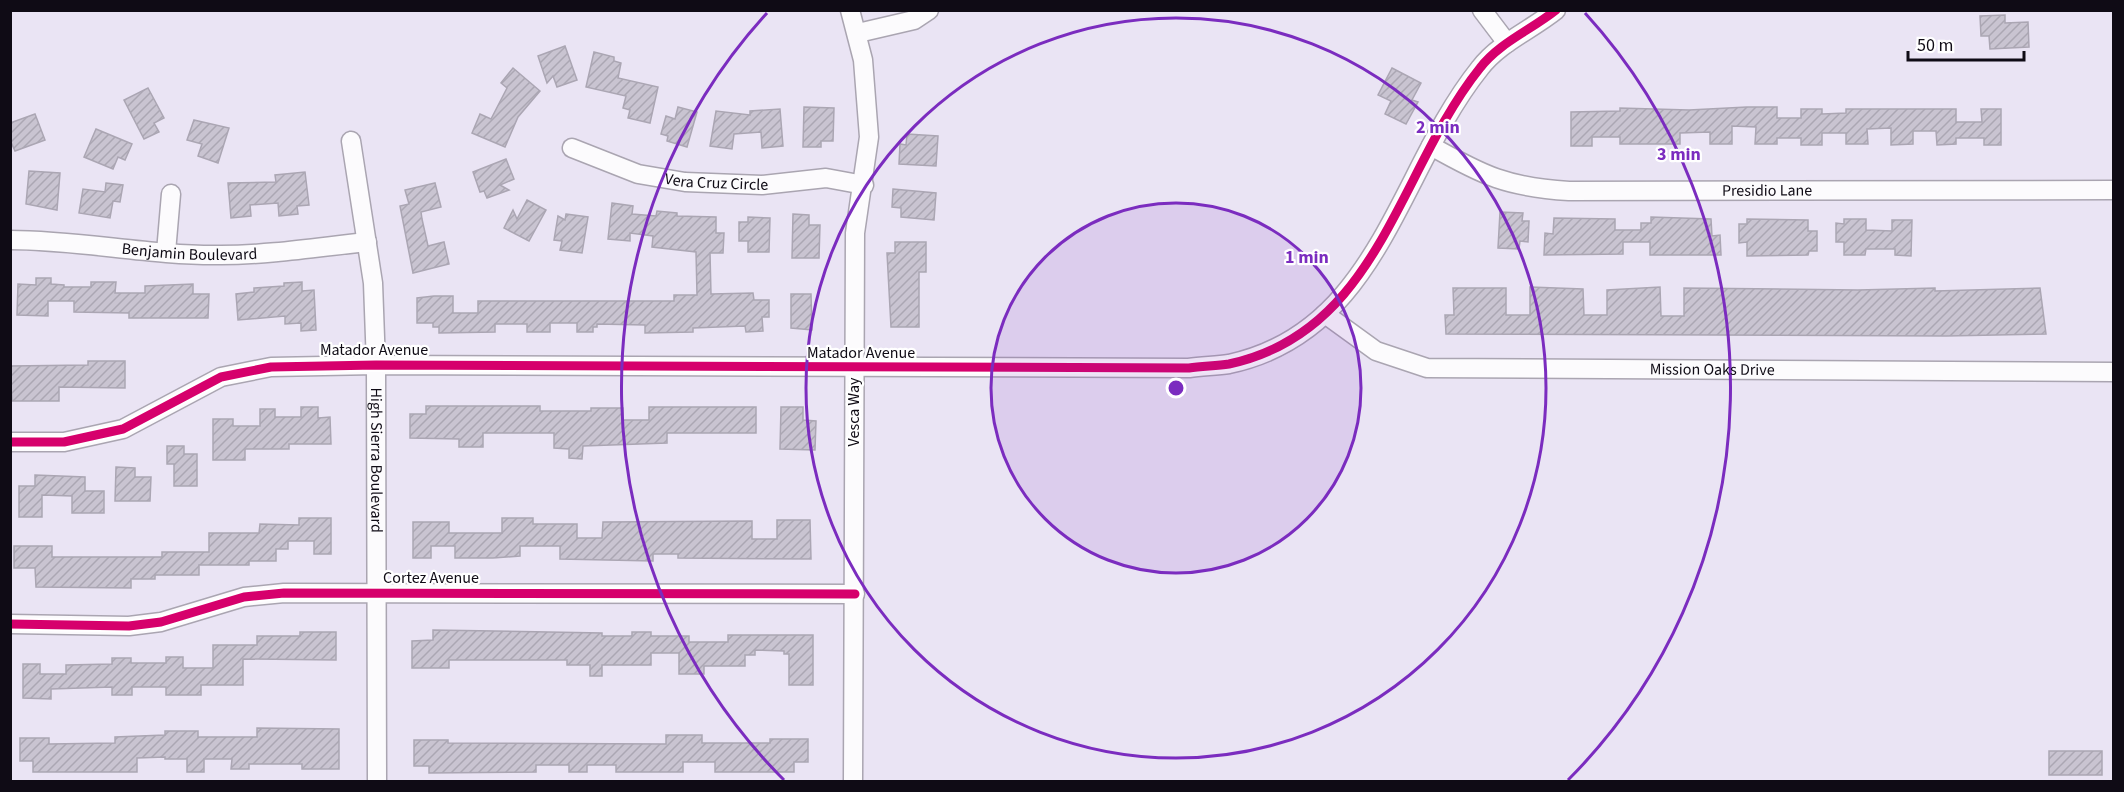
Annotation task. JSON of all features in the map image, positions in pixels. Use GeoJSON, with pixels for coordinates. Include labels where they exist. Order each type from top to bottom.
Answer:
{"type":"FeatureCollection","features":[{"type":"Feature","properties":{"kind":"street","name":"Vesca Way"},"geometry":{"type":"LineString","coordinates":[[850,10],[858,33],[868,100],[870,137],[855,233],[853,782]]}},
{"type":"Feature","properties":{"kind":"street"},"geometry":{"type":"LineString","coordinates":[[858,33],[914,20],[930,10]]}},
{"type":"Feature","properties":{"kind":"street"},"geometry":{"type":"LineString","coordinates":[[1482,10],[1508,43]]}},
{"type":"Feature","properties":{"kind":"street","name":"Matador Avenue"},"geometry":{"type":"LineString","coordinates":[[10,442],[64,442],[123,429],[220,377],[271,367],[376,364],[1189,368],[1229,364],[1269,350],[1298,335],[1325,314],[1353,285],[1376,253],[1431,146],[1481,66],[1508,43],[1556,10]]}},
{"type":"Feature","properties":{"kind":"street","name":"High Sierra Boulevard"},"geometry":{"type":"LineString","coordinates":[[351,141],[373,283],[376,364],[376,782]]}},
{"type":"Feature","properties":{"kind":"street","name":"Presidio Lane"},"geometry":{"type":"LineString","coordinates":[[1431,146],[1501,182],[1550,190],[2114,190]]}},
{"type":"Feature","properties":{"kind":"street","name":"Vera Cruz Circle"},"geometry":{"type":"LineString","coordinates":[[572,148],[638,174],[685,182],[762,185],[826,178],[864,185]]}},
{"type":"Feature","properties":{"kind":"street"},"geometry":{"type":"LineString","coordinates":[[166,252],[171,194]]}},
{"type":"Feature","properties":{"kind":"street","name":"Benjamin Boulevard"},"geometry":{"type":"LineString","coordinates":[[10,240],[46,240],[221,255],[367,242]]}},
{"type":"Feature","properties":{"kind":"street","name":"Mission Oaks Drive"},"geometry":{"type":"LineString","coordinates":[[1325,314],[1376,351],[1428,368],[2114,372]]}},
{"type":"Feature","properties":{"kind":"street","name":"Cortez Avenue"},"geometry":{"type":"LineString","coordinates":[[10,624],[129,626],[161,622],[244,597],[284,593],[855,594]]}},
{"type":"Feature","properties":{"kind":"building"},"geometry":{"type":"Polygon","coordinates":[[[2005,15],[2005,23],[2028,22],[2029,47],[1990,49],[1989,36],[1981,36],[1980,16],[2005,15]]]}},
{"type":"Feature","properties":{"kind":"building"},"geometry":{"type":"Polygon","coordinates":[[[565,46],[577,80],[557,87],[553,76],[547,83],[538,56],[565,46]]]}},
{"type":"Feature","properties":{"kind":"building"},"geometry":{"type":"Polygon","coordinates":[[[594,52],[614,57],[614,61],[621,63],[618,78],[658,87],[650,123],[628,118],[630,110],[623,108],[626,96],[586,87],[594,52]]]}},
{"type":"Feature","properties":{"kind":"building"},"geometry":{"type":"Polygon","coordinates":[[[513,68],[540,91],[518,117],[505,147],[472,133],[480,114],[491,119],[507,88],[501,83],[513,68]]]}},
{"type":"Feature","properties":{"kind":"building"},"geometry":{"type":"Polygon","coordinates":[[[1392,68],[1421,83],[1412,100],[1418,102],[1406,124],[1385,114],[1391,101],[1378,95],[1392,68]]]}},
{"type":"Feature","properties":{"kind":"building"},"geometry":{"type":"Polygon","coordinates":[[[148,88],[164,118],[154,123],[159,132],[144,139],[124,100],[148,88]]]}},
{"type":"Feature","properties":{"kind":"building"},"geometry":{"type":"Polygon","coordinates":[[[678,107],[697,112],[687,147],[667,141],[668,136],[661,134],[666,116],[675,119],[678,107]]]}},
{"type":"Feature","properties":{"kind":"building"},"geometry":{"type":"Polygon","coordinates":[[[804,107],[834,108],[833,141],[821,141],[821,147],[803,147],[804,107]]]}},
{"type":"Feature","properties":{"kind":"building"},"geometry":{"type":"Polygon","coordinates":[[[1777,107],[1777,118],[1801,118],[1801,109],[1822,109],[1822,114],[1846,113],[1846,109],[1956,109],[1956,122],[1982,122],[1981,109],[2001,109],[2001,145],[1984,145],[1984,138],[1956,138],[1956,144],[1937,145],[1936,131],[1913,131],[1913,144],[1891,145],[1891,128],[1867,129],[1868,144],[1846,144],[1846,133],[1822,133],[1822,145],[1801,145],[1801,138],[1777,138],[1777,144],[1755,144],[1756,127],[1732,126],[1732,144],[1710,144],[1710,132],[1680,133],[1680,144],[1620,144],[1620,137],[1592,137],[1592,146],[1571,146],[1571,112],[1620,111],[1620,108],[1689,110],[1777,107]]]}},
{"type":"Feature","properties":{"kind":"building"},"geometry":{"type":"Polygon","coordinates":[[[780,109],[783,146],[762,148],[761,132],[734,134],[732,149],[710,146],[716,111],[750,115],[750,111],[780,109]]]}},
{"type":"Feature","properties":{"kind":"building"},"geometry":{"type":"Polygon","coordinates":[[[35,114],[45,140],[15,151],[10,140],[10,123],[35,114]]]}},
{"type":"Feature","properties":{"kind":"building"},"geometry":{"type":"Polygon","coordinates":[[[194,120],[229,128],[218,163],[198,156],[202,144],[187,140],[194,120]]]}},
{"type":"Feature","properties":{"kind":"building"},"geometry":{"type":"Polygon","coordinates":[[[96,129],[132,144],[125,160],[118,157],[113,169],[84,157],[96,129]]]}},
{"type":"Feature","properties":{"kind":"building"},"geometry":{"type":"Polygon","coordinates":[[[907,134],[938,136],[936,166],[899,164],[900,144],[906,145],[907,134]]]}},
{"type":"Feature","properties":{"kind":"building"},"geometry":{"type":"Polygon","coordinates":[[[506,159],[514,179],[500,185],[509,190],[487,198],[484,191],[480,192],[473,172],[506,159]]]}},
{"type":"Feature","properties":{"kind":"building"},"geometry":{"type":"Polygon","coordinates":[[[29,171],[60,173],[57,210],[26,204],[29,171]]]}},
{"type":"Feature","properties":{"kind":"building"},"geometry":{"type":"Polygon","coordinates":[[[305,172],[309,205],[297,206],[298,214],[279,216],[278,203],[250,205],[251,216],[231,218],[228,183],[276,182],[275,175],[305,172]]]}},
{"type":"Feature","properties":{"kind":"building"},"geometry":{"type":"Polygon","coordinates":[[[106,183],[123,185],[120,202],[113,201],[110,218],[79,213],[83,189],[105,192],[106,183]]]}},
{"type":"Feature","properties":{"kind":"building"},"geometry":{"type":"Polygon","coordinates":[[[435,183],[441,207],[421,212],[422,219],[428,246],[444,242],[449,264],[413,273],[400,206],[409,204],[405,190],[435,183]]]}},
{"type":"Feature","properties":{"kind":"building"},"geometry":{"type":"Polygon","coordinates":[[[893,189],[936,193],[934,220],[901,217],[901,208],[892,207],[893,189]]]}},
{"type":"Feature","properties":{"kind":"building"},"geometry":{"type":"Polygon","coordinates":[[[527,200],[546,210],[529,241],[504,228],[513,210],[517,219],[527,200]]]}},
{"type":"Feature","properties":{"kind":"building"},"geometry":{"type":"Polygon","coordinates":[[[612,203],[633,206],[632,214],[656,216],[657,211],[677,213],[677,216],[716,217],[716,233],[724,233],[723,253],[710,253],[711,294],[753,293],[754,300],[769,300],[769,317],[762,317],[763,331],[746,332],[745,326],[693,328],[693,332],[645,333],[645,325],[597,324],[597,327],[593,327],[593,332],[577,332],[577,323],[550,323],[550,332],[527,332],[527,324],[495,324],[495,332],[439,333],[439,327],[433,327],[433,323],[417,323],[417,298],[434,296],[453,296],[453,313],[478,313],[478,301],[674,301],[674,295],[697,295],[696,252],[652,247],[653,236],[630,233],[630,241],[608,239],[612,203]]]}},
{"type":"Feature","properties":{"kind":"building"},"geometry":{"type":"Polygon","coordinates":[[[1500,212],[1523,213],[1522,221],[1529,221],[1528,242],[1520,241],[1519,249],[1498,248],[1500,212]]]}},
{"type":"Feature","properties":{"kind":"building"},"geometry":{"type":"Polygon","coordinates":[[[566,214],[588,217],[582,253],[560,250],[562,241],[554,240],[558,216],[565,220],[566,214]]]}},
{"type":"Feature","properties":{"kind":"building"},"geometry":{"type":"Polygon","coordinates":[[[793,214],[809,215],[809,225],[820,225],[819,258],[792,258],[793,214]]]}},
{"type":"Feature","properties":{"kind":"building"},"geometry":{"type":"Polygon","coordinates":[[[748,217],[770,218],[769,252],[748,252],[748,241],[739,241],[739,222],[748,222],[748,217]]]}},
{"type":"Feature","properties":{"kind":"building"},"geometry":{"type":"Polygon","coordinates":[[[1651,217],[1711,219],[1712,236],[1720,235],[1721,255],[1650,255],[1650,242],[1623,242],[1623,254],[1544,255],[1545,233],[1553,234],[1554,218],[1615,219],[1615,230],[1641,230],[1641,223],[1651,223],[1651,217]]]}},
{"type":"Feature","properties":{"kind":"building"},"geometry":{"type":"Polygon","coordinates":[[[1747,219],[1808,220],[1808,231],[1817,231],[1817,251],[1809,251],[1808,255],[1747,256],[1747,242],[1739,243],[1739,224],[1747,224],[1747,219]]]}},
{"type":"Feature","properties":{"kind":"building"},"geometry":{"type":"Polygon","coordinates":[[[1844,219],[1866,219],[1866,230],[1892,231],[1892,220],[1912,220],[1911,256],[1895,255],[1895,249],[1866,249],[1865,255],[1844,255],[1844,242],[1836,242],[1836,223],[1844,224],[1844,219]]]}},
{"type":"Feature","properties":{"kind":"building"},"geometry":{"type":"Polygon","coordinates":[[[895,242],[926,242],[926,272],[919,272],[919,327],[891,327],[887,253],[895,253],[895,242]]]}},
{"type":"Feature","properties":{"kind":"building"},"geometry":{"type":"Polygon","coordinates":[[[36,278],[51,278],[51,284],[64,285],[64,287],[91,287],[91,282],[116,282],[115,293],[145,293],[145,286],[193,284],[193,294],[209,294],[208,318],[129,318],[129,313],[74,312],[74,301],[48,301],[48,316],[17,315],[18,284],[36,285],[36,278]]]}},
{"type":"Feature","properties":{"kind":"building"},"geometry":{"type":"Polygon","coordinates":[[[302,282],[302,291],[314,290],[316,330],[301,331],[301,323],[285,324],[285,316],[238,320],[236,294],[254,292],[254,288],[302,282]]]}},
{"type":"Feature","properties":{"kind":"building"},"geometry":{"type":"Polygon","coordinates":[[[1530,287],[1583,289],[1584,315],[1607,315],[1607,290],[1660,287],[1661,316],[1684,316],[1684,288],[1858,290],[1935,288],[1935,291],[2040,288],[2046,334],[1946,336],[1446,334],[1445,315],[1454,315],[1453,288],[1506,288],[1506,315],[1530,315],[1530,287]]]}},
{"type":"Feature","properties":{"kind":"building"},"geometry":{"type":"Polygon","coordinates":[[[791,294],[811,294],[812,330],[791,328],[791,294]]]}},
{"type":"Feature","properties":{"kind":"building"},"geometry":{"type":"Polygon","coordinates":[[[88,361],[125,361],[125,388],[59,387],[59,401],[12,401],[10,366],[88,365],[88,361]]]}},
{"type":"Feature","properties":{"kind":"building"},"geometry":{"type":"Polygon","coordinates":[[[426,406],[540,406],[540,411],[591,411],[591,408],[623,408],[623,420],[649,420],[649,407],[756,407],[756,433],[667,433],[667,443],[583,446],[582,459],[569,458],[569,449],[554,448],[554,433],[483,433],[483,447],[459,447],[459,439],[410,438],[410,414],[426,414],[426,406]]]}},
{"type":"Feature","properties":{"kind":"building"},"geometry":{"type":"Polygon","coordinates":[[[301,407],[318,407],[318,418],[330,417],[331,444],[289,444],[289,449],[245,449],[245,460],[213,460],[213,419],[233,419],[233,426],[260,426],[260,409],[275,409],[275,417],[301,417],[301,407]]]}},
{"type":"Feature","properties":{"kind":"building"},"geometry":{"type":"Polygon","coordinates":[[[781,407],[803,407],[803,420],[816,421],[815,450],[780,449],[781,407]]]}},
{"type":"Feature","properties":{"kind":"building"},"geometry":{"type":"Polygon","coordinates":[[[167,446],[184,446],[184,454],[197,454],[197,486],[174,486],[174,464],[167,464],[167,446]]]}},
{"type":"Feature","properties":{"kind":"building"},"geometry":{"type":"Polygon","coordinates":[[[116,467],[135,468],[135,477],[151,477],[150,501],[115,501],[116,467]]]}},
{"type":"Feature","properties":{"kind":"building"},"geometry":{"type":"Polygon","coordinates":[[[35,475],[85,477],[85,491],[104,491],[104,513],[72,513],[72,496],[42,495],[42,517],[19,517],[19,486],[35,486],[35,475]]]}},
{"type":"Feature","properties":{"kind":"building"},"geometry":{"type":"Polygon","coordinates":[[[299,518],[331,518],[331,554],[314,554],[314,541],[288,541],[288,549],[276,549],[276,561],[249,561],[249,565],[199,565],[199,575],[155,575],[155,579],[131,579],[131,588],[36,587],[35,568],[14,568],[14,546],[52,546],[52,557],[162,557],[162,552],[209,552],[209,533],[259,533],[260,524],[299,525],[299,518]]]}},
{"type":"Feature","properties":{"kind":"building"},"geometry":{"type":"Polygon","coordinates":[[[502,518],[533,518],[533,524],[577,524],[577,538],[602,538],[603,522],[752,521],[752,539],[777,539],[777,520],[810,520],[811,559],[678,558],[678,554],[653,554],[653,561],[560,559],[560,546],[520,546],[520,556],[455,558],[455,546],[431,546],[431,558],[413,558],[413,522],[449,522],[449,533],[502,533],[502,518]]]}},
{"type":"Feature","properties":{"kind":"building"},"geometry":{"type":"Polygon","coordinates":[[[433,630],[602,633],[602,636],[632,636],[632,632],[651,632],[651,636],[689,636],[689,642],[728,642],[728,635],[813,635],[813,685],[789,685],[789,654],[784,654],[784,651],[755,650],[755,655],[745,655],[745,666],[704,666],[704,674],[679,674],[679,653],[651,653],[651,665],[602,665],[602,676],[590,676],[590,665],[567,665],[567,660],[449,660],[449,668],[412,668],[412,641],[433,640],[433,630]]]}},
{"type":"Feature","properties":{"kind":"building"},"geometry":{"type":"Polygon","coordinates":[[[300,632],[336,632],[336,660],[243,659],[243,685],[201,685],[201,695],[166,695],[166,687],[132,687],[132,695],[112,695],[112,687],[51,689],[51,699],[23,698],[23,664],[40,664],[40,674],[66,674],[66,665],[112,664],[112,658],[131,658],[131,663],[166,663],[166,657],[183,657],[183,668],[213,668],[213,645],[257,645],[257,636],[300,636],[300,632]]]}},
{"type":"Feature","properties":{"kind":"building"},"geometry":{"type":"Polygon","coordinates":[[[257,728],[339,729],[339,769],[302,769],[302,764],[249,764],[249,769],[231,769],[232,759],[204,759],[204,772],[187,772],[187,759],[165,759],[165,757],[137,758],[137,772],[33,772],[33,761],[20,761],[20,738],[49,738],[49,744],[115,743],[115,737],[165,735],[165,731],[198,731],[198,737],[257,737],[257,728]]]}},
{"type":"Feature","properties":{"kind":"building"},"geometry":{"type":"Polygon","coordinates":[[[666,735],[702,735],[702,743],[770,743],[770,739],[808,739],[808,762],[794,762],[794,772],[715,772],[715,762],[683,762],[683,772],[616,772],[616,765],[587,765],[587,772],[569,772],[569,765],[536,765],[536,772],[429,773],[429,766],[414,766],[414,740],[448,740],[448,743],[666,744],[666,735]]]}},
{"type":"Feature","properties":{"kind":"building"},"geometry":{"type":"Polygon","coordinates":[[[2049,751],[2102,751],[2102,775],[2049,775],[2049,751]]]}},
{"type":"Feature","properties":{"kind":"cycle path"},"geometry":{"type":"LineString","coordinates":[[10,442],[64,442],[123,429],[221,377],[271,367],[376,365],[1189,368],[1229,364],[1279,346],[1320,319],[1353,283],[1380,242],[1452,109],[1480,68],[1496,51],[1556,10]]}},
{"type":"Feature","properties":{"kind":"cycle path"},"geometry":{"type":"LineString","coordinates":[[10,624],[129,626],[161,622],[244,597],[284,593],[855,594]]}}]}
